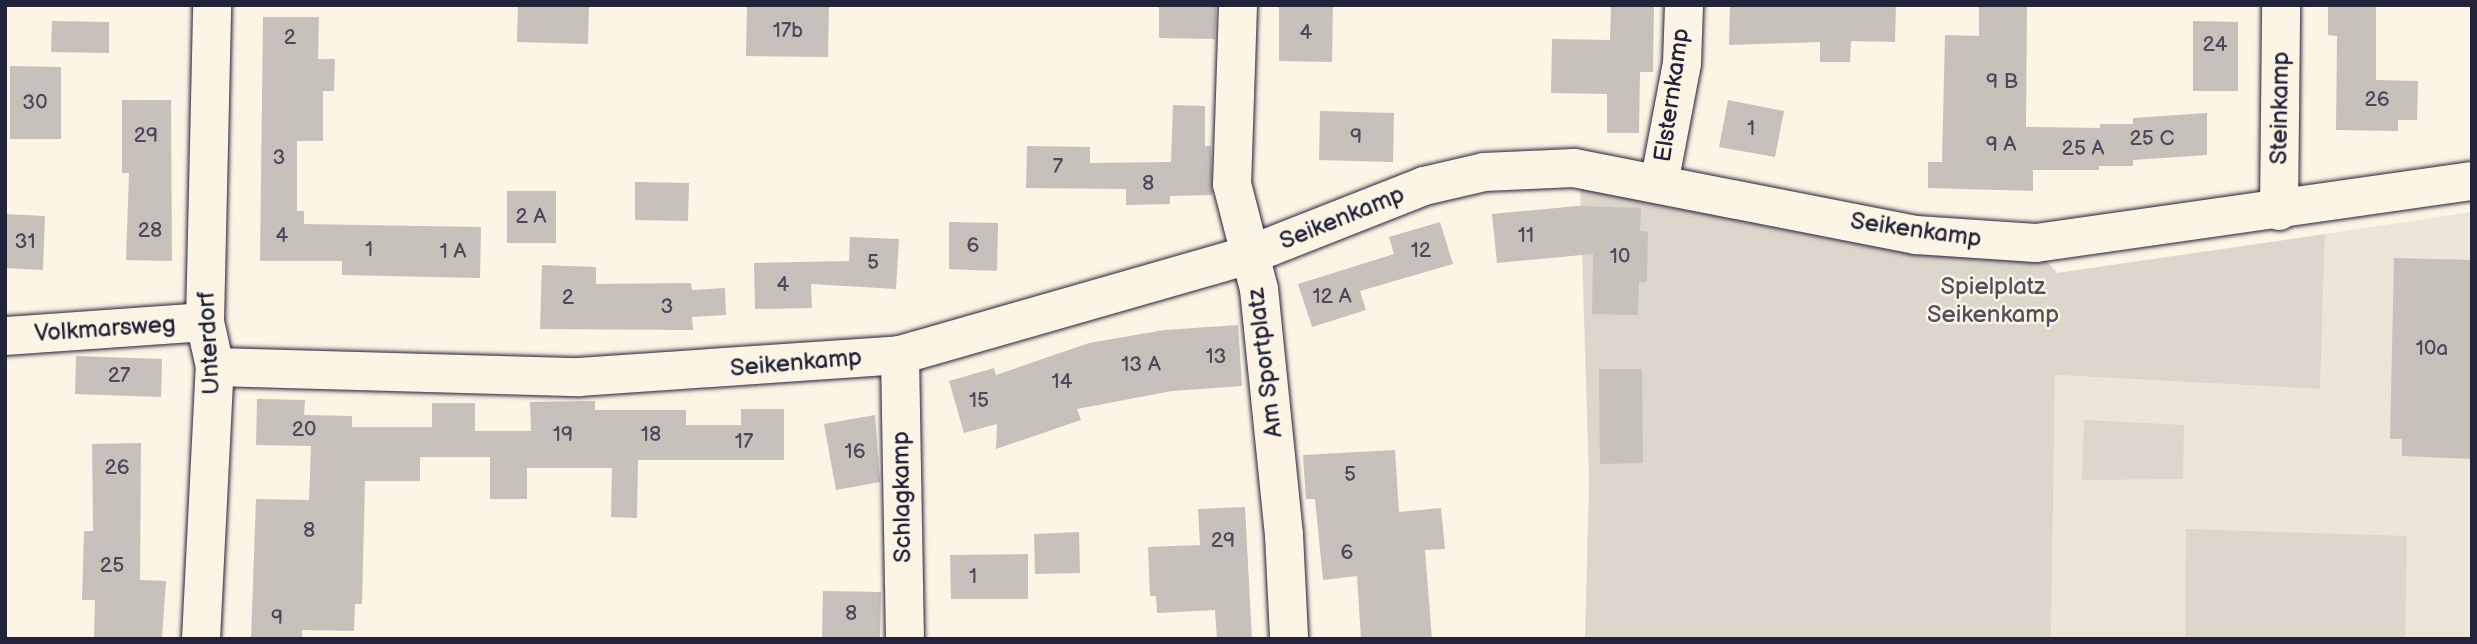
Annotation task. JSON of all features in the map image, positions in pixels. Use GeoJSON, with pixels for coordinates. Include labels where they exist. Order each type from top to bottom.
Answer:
{"type":"FeatureCollection","features":[{"type":"Feature","properties":{"kind":"street","name":"Unterdorf"},"geometry":{"type":"LineString","coordinates":[[201,639],[215,367],[205,322],[212,5]]}},
{"type":"Feature","properties":{"kind":"street","name":"Am Sportplatz"},"geometry":{"type":"LineString","coordinates":[[1238,5],[1232,184],[1259,289],[1284,534],[1289,639]]}},
{"type":"Feature","properties":{"kind":"street","name":"Elsternkamp"},"geometry":{"type":"LineString","coordinates":[[1659,184],[1682,62],[1684,5]]}},
{"type":"Feature","properties":{"kind":"street","name":"Steinkamp"},"geometry":{"type":"LineString","coordinates":[[2279,211],[2281,5]]}},
{"type":"Feature","properties":{"kind":"street","name":"Seikenkamp"},"geometry":{"type":"LineString","coordinates":[[215,367],[579,377],[900,355],[1249,255],[1424,186],[1485,172],[1574,169],[1916,235],[2036,243],[2279,211],[2472,181]]}},
{"type":"Feature","properties":{"kind":"street","name":"Volkmarsweg"},"geometry":{"type":"LineString","coordinates":[[5,336],[205,322]]}},
{"type":"Feature","properties":{"kind":"street","name":"Schlagkamp"},"geometry":{"type":"LineString","coordinates":[[900,355],[905,639]]}},
{"type":"Feature","properties":{"kind":"shaded area"},"geometry":{"type":"Polygon","coordinates":[[[2472,212],[2472,639],[2051,639],[2055,375],[2320,389],[2325,234],[2472,212]]]}},
{"type":"Feature","properties":{"kind":"green space","name":"Spielplatz Seikenkamp"},"geometry":{"type":"Polygon","coordinates":[[[1580,185],[2045,259],[2057,273],[2325,234],[2320,389],[2055,375],[2051,639],[1585,639],[1589,481],[1580,185]]]}},
{"type":"Feature","properties":{"kind":"green space"},"geometry":{"type":"Polygon","coordinates":[[[2084,420],[2184,425],[2183,479],[2082,480],[2084,420]]]}},
{"type":"Feature","properties":{"kind":"green space"},"geometry":{"type":"Polygon","coordinates":[[[2186,529],[2407,536],[2405,639],[2185,639],[2186,529]]]}},
{"type":"Feature","properties":{"kind":"building"},"geometry":{"type":"Polygon","coordinates":[[[518,5],[589,5],[588,44],[517,42],[518,5]]]}},
{"type":"Feature","properties":{"kind":"building"},"geometry":{"type":"Polygon","coordinates":[[[747,5],[829,5],[828,57],[746,56],[747,5]]]}},
{"type":"Feature","properties":{"kind":"building"},"geometry":{"type":"Polygon","coordinates":[[[1159,5],[1216,5],[1215,39],[1159,38],[1159,5]]]}},
{"type":"Feature","properties":{"kind":"building"},"geometry":{"type":"Polygon","coordinates":[[[1279,5],[1333,5],[1332,62],[1279,61],[1279,5]]]}},
{"type":"Feature","properties":{"kind":"building"},"geometry":{"type":"Polygon","coordinates":[[[1611,5],[1654,5],[1653,72],[1640,72],[1639,133],[1607,133],[1607,94],[1551,93],[1552,39],[1610,40],[1611,5]]]}},
{"type":"Feature","properties":{"kind":"building"},"geometry":{"type":"Polygon","coordinates":[[[1730,5],[1896,5],[1895,42],[1851,41],[1850,62],[1820,62],[1820,42],[1729,45],[1730,5]]]}},
{"type":"Feature","properties":{"kind":"building"},"geometry":{"type":"Polygon","coordinates":[[[1979,5],[2027,5],[2026,127],[2100,128],[2100,124],[2133,124],[2133,118],[2207,113],[2207,155],[2133,160],[2133,166],[2099,166],[2099,170],[2033,170],[2033,191],[1928,188],[1928,162],[1942,162],[1945,35],[1979,36],[1979,5]]]}},
{"type":"Feature","properties":{"kind":"building"},"geometry":{"type":"Polygon","coordinates":[[[2328,5],[2376,5],[2376,80],[2418,81],[2417,120],[2398,120],[2398,131],[2336,130],[2337,36],[2328,35],[2328,5]]]}},
{"type":"Feature","properties":{"kind":"building"},"geometry":{"type":"Polygon","coordinates":[[[263,17],[319,17],[318,59],[335,59],[334,91],[323,91],[323,141],[297,141],[297,211],[304,211],[304,224],[481,227],[480,278],[342,275],[342,261],[260,261],[263,17]]]}},
{"type":"Feature","properties":{"kind":"building"},"geometry":{"type":"Polygon","coordinates":[[[52,21],[109,22],[109,53],[51,52],[52,21]]]}},
{"type":"Feature","properties":{"kind":"building"},"geometry":{"type":"Polygon","coordinates":[[[2193,21],[2238,22],[2238,91],[2193,91],[2193,21]]]}},
{"type":"Feature","properties":{"kind":"building"},"geometry":{"type":"Polygon","coordinates":[[[10,66],[61,67],[61,139],[10,139],[10,66]]]}},
{"type":"Feature","properties":{"kind":"building"},"geometry":{"type":"Polygon","coordinates":[[[122,100],[171,100],[172,261],[126,260],[129,173],[122,173],[122,100]]]}},
{"type":"Feature","properties":{"kind":"building"},"geometry":{"type":"Polygon","coordinates":[[[1728,100],[1784,111],[1775,157],[1719,147],[1728,100]]]}},
{"type":"Feature","properties":{"kind":"building"},"geometry":{"type":"Polygon","coordinates":[[[1173,105],[1205,106],[1205,146],[1211,146],[1212,195],[1170,196],[1170,204],[1126,205],[1126,189],[1026,188],[1027,146],[1090,147],[1090,163],[1171,162],[1173,105]]]}},
{"type":"Feature","properties":{"kind":"building"},"geometry":{"type":"Polygon","coordinates":[[[1320,111],[1394,113],[1393,162],[1319,160],[1320,111]]]}},
{"type":"Feature","properties":{"kind":"building"},"geometry":{"type":"Polygon","coordinates":[[[635,182],[689,183],[688,221],[635,220],[635,182]]]}},
{"type":"Feature","properties":{"kind":"building"},"geometry":{"type":"Polygon","coordinates":[[[507,191],[556,191],[556,243],[507,243],[507,191]]]}},
{"type":"Feature","properties":{"kind":"building"},"geometry":{"type":"Polygon","coordinates":[[[1578,206],[1641,208],[1640,231],[1648,232],[1647,282],[1639,282],[1638,315],[1592,314],[1593,254],[1497,263],[1492,214],[1578,206]]]}},
{"type":"Feature","properties":{"kind":"building"},"geometry":{"type":"Polygon","coordinates":[[[5,214],[45,216],[43,270],[5,268],[5,214]]]}},
{"type":"Feature","properties":{"kind":"building"},"geometry":{"type":"Polygon","coordinates":[[[949,222],[998,223],[997,271],[949,269],[949,222]]]}},
{"type":"Feature","properties":{"kind":"building"},"geometry":{"type":"Polygon","coordinates":[[[1440,222],[1453,264],[1360,291],[1366,310],[1312,327],[1298,284],[1394,254],[1389,237],[1440,222]]]}},
{"type":"Feature","properties":{"kind":"building"},"geometry":{"type":"Polygon","coordinates":[[[850,237],[899,239],[896,289],[811,284],[812,308],[755,309],[754,263],[849,261],[850,237]]]}},
{"type":"Feature","properties":{"kind":"building"},"geometry":{"type":"Polygon","coordinates":[[[2394,258],[2472,260],[2472,459],[2402,456],[2402,439],[2390,439],[2394,258]]]}},
{"type":"Feature","properties":{"kind":"building"},"geometry":{"type":"Polygon","coordinates":[[[542,265],[596,267],[596,284],[691,283],[692,290],[725,288],[726,315],[692,317],[693,330],[540,329],[542,265]]]}},
{"type":"Feature","properties":{"kind":"building"},"geometry":{"type":"Polygon","coordinates":[[[1238,325],[1242,386],[1172,391],[1077,409],[1081,420],[996,449],[997,424],[964,433],[949,381],[994,368],[996,375],[1089,343],[1164,330],[1238,325]]]}},
{"type":"Feature","properties":{"kind":"building"},"geometry":{"type":"Polygon","coordinates":[[[76,356],[162,359],[161,397],[75,394],[76,356]]]}},
{"type":"Feature","properties":{"kind":"building"},"geometry":{"type":"Polygon","coordinates":[[[1599,369],[1642,369],[1643,463],[1600,464],[1599,369]]]}},
{"type":"Feature","properties":{"kind":"building"},"geometry":{"type":"Polygon","coordinates":[[[257,399],[305,400],[304,415],[352,416],[352,427],[432,427],[432,403],[475,403],[475,431],[531,431],[530,402],[595,401],[595,410],[686,410],[686,425],[741,425],[741,409],[784,409],[784,460],[638,460],[637,518],[611,517],[612,468],[527,468],[527,499],[490,499],[490,457],[420,457],[420,481],[365,481],[362,604],[355,604],[354,631],[302,630],[302,639],[251,639],[256,499],[309,500],[311,446],[256,445],[257,399]]]}},
{"type":"Feature","properties":{"kind":"building"},"geometry":{"type":"Polygon","coordinates":[[[875,415],[880,482],[836,490],[824,424],[875,415]]]}},
{"type":"Feature","properties":{"kind":"building"},"geometry":{"type":"Polygon","coordinates":[[[141,443],[140,580],[166,581],[162,639],[94,639],[95,600],[82,600],[84,531],[93,531],[92,444],[141,443]]]}},
{"type":"Feature","properties":{"kind":"building"},"geometry":{"type":"Polygon","coordinates":[[[1395,450],[1399,512],[1441,508],[1445,549],[1425,550],[1432,639],[1361,639],[1357,576],[1323,580],[1315,499],[1306,499],[1303,455],[1395,450]]]}},
{"type":"Feature","properties":{"kind":"building"},"geometry":{"type":"Polygon","coordinates":[[[1245,507],[1252,639],[1217,639],[1215,610],[1157,613],[1156,596],[1150,596],[1148,547],[1200,545],[1198,509],[1245,507]]]}},
{"type":"Feature","properties":{"kind":"building"},"geometry":{"type":"Polygon","coordinates":[[[1079,532],[1080,573],[1035,574],[1034,534],[1079,532]]]}},
{"type":"Feature","properties":{"kind":"building"},"geometry":{"type":"Polygon","coordinates":[[[1028,554],[1028,599],[951,599],[950,555],[1028,554]]]}},
{"type":"Feature","properties":{"kind":"building"},"geometry":{"type":"Polygon","coordinates":[[[823,591],[881,592],[880,638],[822,637],[823,591]]]}}]}
